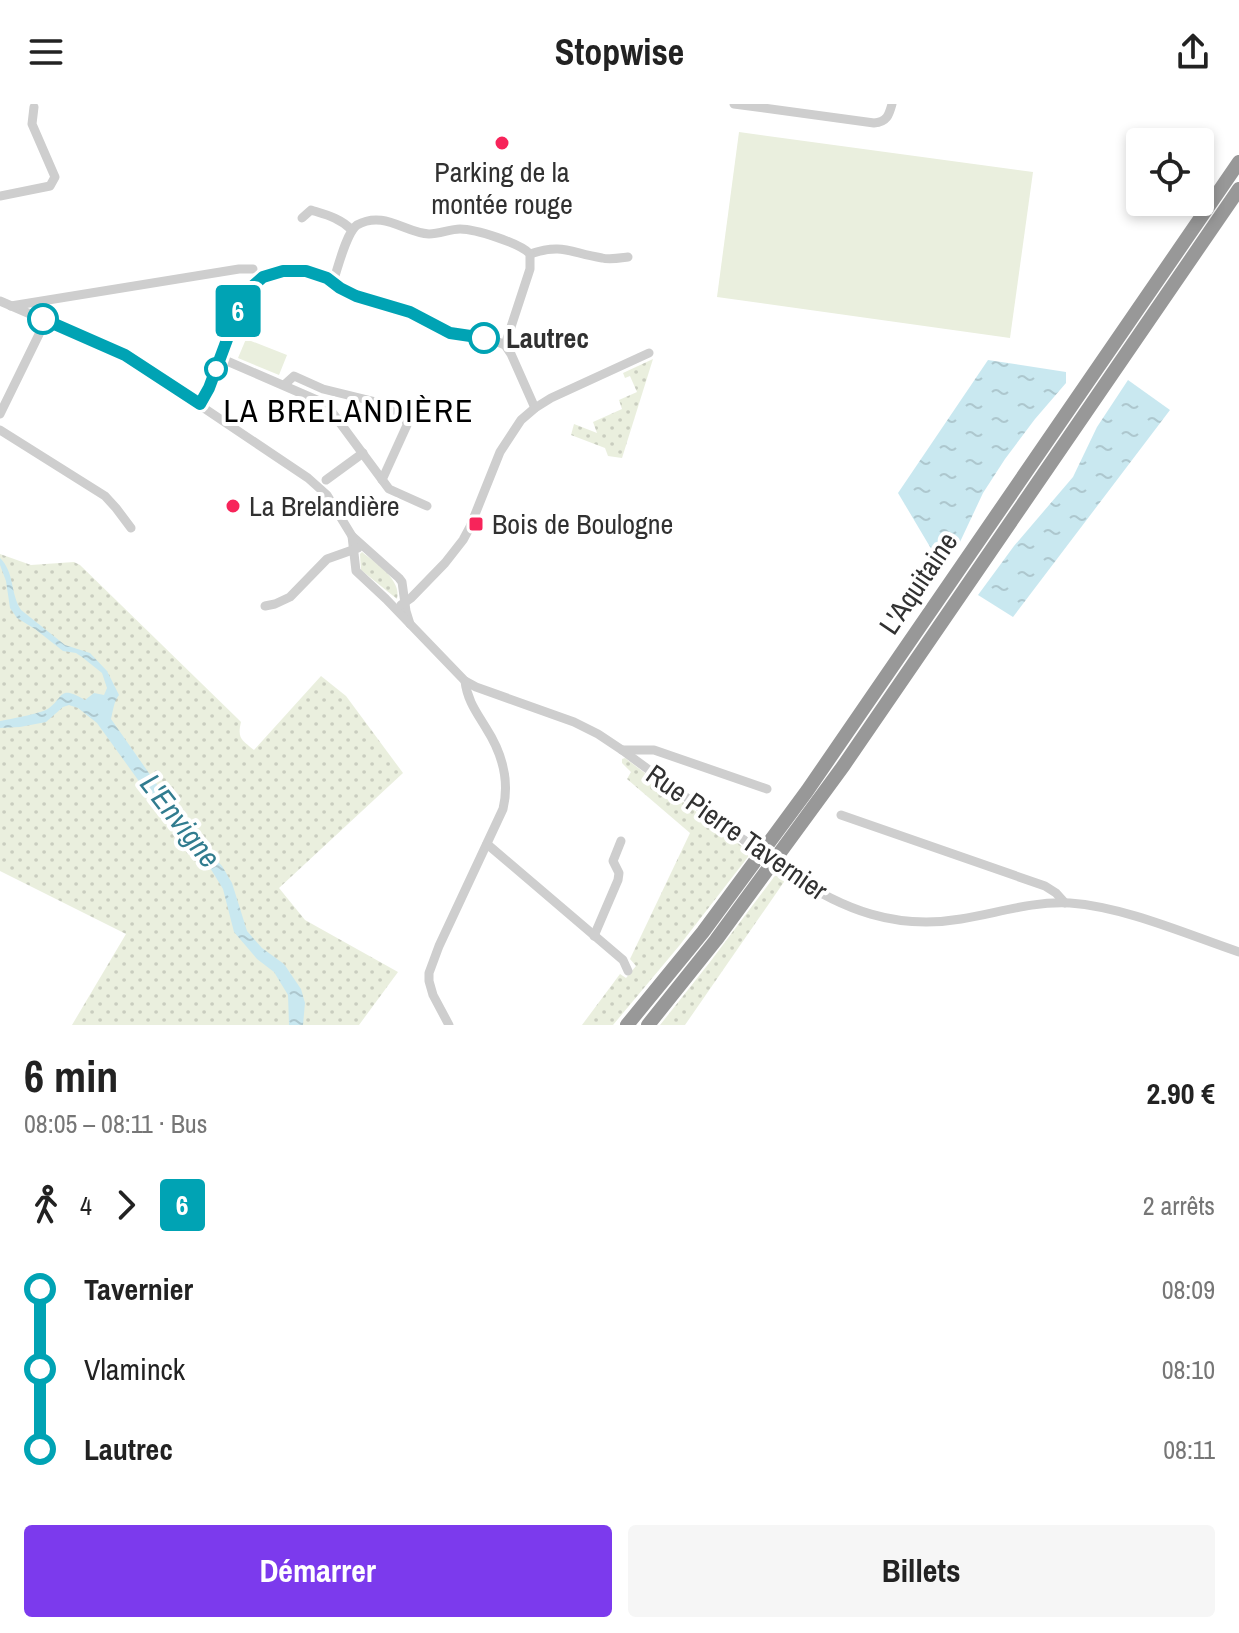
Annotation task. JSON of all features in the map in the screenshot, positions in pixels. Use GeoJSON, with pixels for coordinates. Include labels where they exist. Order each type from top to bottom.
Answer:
{"type":"FeatureCollection","features":[{"type":"Feature","properties":{"kind":"highway","name":"L'Aquitaine"},"geometry":{"type":"LineString","coordinates":[[627,1025],[703,932],[776,834],[1239,162]]}},
{"type":"Feature","properties":{"kind":"highway","name":"L'Aquitaine"},"geometry":{"type":"LineString","coordinates":[[648,1025],[716,940],[844,765],[1239,189]]}},
{"type":"Feature","properties":{"kind":"street"},"geometry":{"type":"LineString","coordinates":[[734,104],[874,123],[887,118],[892,104]]}},
{"type":"Feature","properties":{"kind":"street"},"geometry":{"type":"LineString","coordinates":[[0,196],[53,183],[55,177],[32,124],[34,107]]}},
{"type":"Feature","properties":{"kind":"street"},"geometry":{"type":"LineString","coordinates":[[302,218],[311,210],[335,217],[352,230]]}},
{"type":"Feature","properties":{"kind":"street"},"geometry":{"type":"LineString","coordinates":[[333,282],[352,230],[360,224],[378,220],[429,234],[470,229],[520,246],[530,254]]}},
{"type":"Feature","properties":{"kind":"street"},"geometry":{"type":"LineString","coordinates":[[530,254],[557,248],[604,259],[628,257]]}},
{"type":"Feature","properties":{"kind":"street"},"geometry":{"type":"LineString","coordinates":[[505,345],[530,269],[530,254]]}},
{"type":"Feature","properties":{"kind":"street"},"geometry":{"type":"LineString","coordinates":[[11,306],[253,269]]}},
{"type":"Feature","properties":{"kind":"street"},"geometry":{"type":"LineString","coordinates":[[200,404],[247,291],[263,277],[283,271],[306,271],[318,274],[356,296],[410,312],[450,333],[491,339],[505,345],[535,408]]}},
{"type":"Feature","properties":{"kind":"street","name":"Rue Pierre Tavernier"},"geometry":{"type":"LineString","coordinates":[[0,301],[125,355],[308,478],[327,495],[352,536],[402,582],[410,624]]}},
{"type":"Feature","properties":{"kind":"street"},"geometry":{"type":"LineString","coordinates":[[0,414],[46,320]]}},
{"type":"Feature","properties":{"kind":"street"},"geometry":{"type":"LineString","coordinates":[[394,607],[405,603],[463,540],[500,452],[521,420],[551,398],[649,353]]}},
{"type":"Feature","properties":{"kind":"street"},"geometry":{"type":"LineString","coordinates":[[220,358],[326,404],[389,489],[427,506]]}},
{"type":"Feature","properties":{"kind":"street"},"geometry":{"type":"LineString","coordinates":[[284,385],[294,376],[323,389],[376,402],[405,415],[407,425],[382,480]]}},
{"type":"Feature","properties":{"kind":"street"},"geometry":{"type":"LineString","coordinates":[[0,430],[105,496],[131,528]]}},
{"type":"Feature","properties":{"kind":"street"},"geometry":{"type":"LineString","coordinates":[[326,480],[363,453]]}},
{"type":"Feature","properties":{"kind":"street","name":"Rue Pierre Tavernier"},"geometry":{"type":"LineString","coordinates":[[352,536],[356,571],[465,681],[574,722],[622,750],[790,874],[832,900],[862,912],[916,922],[958,920],[1014,907],[1065,903],[1108,909],[1239,952]]}},
{"type":"Feature","properties":{"kind":"street"},"geometry":{"type":"LineString","coordinates":[[265,606],[290,597],[327,559],[365,548]]}},
{"type":"Feature","properties":{"kind":"street"},"geometry":{"type":"LineString","coordinates":[[449,1025],[433,995],[429,973],[506,797],[504,770],[491,735],[469,701],[465,681]]}},
{"type":"Feature","properties":{"kind":"street"},"geometry":{"type":"LineString","coordinates":[[622,750],[654,750],[767,789]]}},
{"type":"Feature","properties":{"kind":"street"},"geometry":{"type":"LineString","coordinates":[[841,815],[1045,886],[1065,903]]}},
{"type":"Feature","properties":{"kind":"street"},"geometry":{"type":"LineString","coordinates":[[594,936],[618,880],[619,873],[613,861],[621,841]]}},
{"type":"Feature","properties":{"kind":"street"},"geometry":{"type":"LineString","coordinates":[[487,844],[623,960],[628,971]]}},
{"type":"Feature","properties":{"kind":"green space"},"geometry":{"type":"Polygon","coordinates":[[[739,132],[1033,172],[1010,338],[717,297],[739,132]]]}},
{"type":"Feature","properties":{"kind":"green space"},"geometry":{"type":"Polygon","coordinates":[[[246,339],[287,355],[279,375],[238,358],[246,339]]]}},
{"type":"Feature","properties":{"kind":"green space"},"geometry":{"type":"Polygon","coordinates":[[[653,359],[622,458],[608,456],[605,448],[571,435],[574,424],[597,433],[593,422],[622,409],[619,400],[637,392],[630,376],[625,378],[623,373],[653,359]]]}},
{"type":"Feature","properties":{"kind":"green space"},"geometry":{"type":"Polygon","coordinates":[[[362,552],[392,579],[398,592],[397,599],[361,570],[362,552]]]}},
{"type":"Feature","properties":{"kind":"green space"},"geometry":{"type":"Polygon","coordinates":[[[0,554],[31,565],[74,562],[80,565],[241,722],[242,739],[254,750],[321,676],[346,696],[403,773],[279,888],[305,920],[398,972],[359,1025],[72,1025],[126,934],[0,871],[0,554]]]}},
{"type":"Feature","properties":{"kind":"green space"},"geometry":{"type":"Polygon","coordinates":[[[625,758],[751,853],[613,1025],[582,1025],[620,974],[626,978],[636,966],[630,959],[690,833],[627,779],[631,772],[622,763],[625,758]]]}},
{"type":"Feature","properties":{"kind":"green space"},"geometry":{"type":"Polygon","coordinates":[[[777,873],[786,879],[685,1025],[660,1025],[710,962],[777,873]]]}},
{"type":"Feature","properties":{"kind":"water"},"geometry":{"type":"Polygon","coordinates":[[[988,360],[1066,372],[1066,383],[1005,459],[983,493],[960,542],[949,556],[939,562],[898,493],[988,360]]]}},
{"type":"Feature","properties":{"kind":"water"},"geometry":{"type":"Polygon","coordinates":[[[1128,380],[1170,410],[1013,617],[978,595],[1014,546],[1073,477],[1097,427],[1128,380]]]}},
{"type":"Feature","properties":{"kind":"water","name":"L'Envigne"},"geometry":{"type":"Polygon","coordinates":[[[0,558],[8,570],[21,610],[65,645],[90,653],[107,671],[119,695],[111,719],[172,806],[222,866],[232,883],[247,931],[262,948],[284,964],[301,989],[305,1003],[303,1025],[289,1025],[288,995],[274,972],[257,959],[234,932],[223,889],[212,871],[177,834],[97,723],[69,705],[46,722],[0,728],[0,721],[46,710],[65,693],[85,700],[94,693],[104,695],[107,688],[102,673],[82,657],[63,651],[17,618],[10,608],[0,558]]]}},
{"type":"Feature","properties":{"kind":"bus line","name":"6"},"geometry":{"type":"LineString","coordinates":[[43,319],[125,355],[200,404],[247,291],[263,277],[272,274],[295,270],[318,274],[356,296],[410,312],[450,333],[484,338]]}},
{"type":"Feature","properties":{"kind":"place","name":"Parking de la montée rouge"},"geometry":{"type":"Point","coordinates":[502,143]}},
{"type":"Feature","properties":{"kind":"place","name":"Lautrec"},"geometry":{"type":"Point","coordinates":[484,338]}},
{"type":"Feature","properties":{"kind":"place","name":"La Brelandière"},"geometry":{"type":"Point","coordinates":[233,506]}},
{"type":"Feature","properties":{"kind":"place","name":"Bois de Boulogne"},"geometry":{"type":"Point","coordinates":[476,524]}},
{"type":"Feature","properties":{"kind":"district","name":"LA BRELANDIÈRE"},"geometry":{"type":"Point","coordinates":[349,411]}}]}
